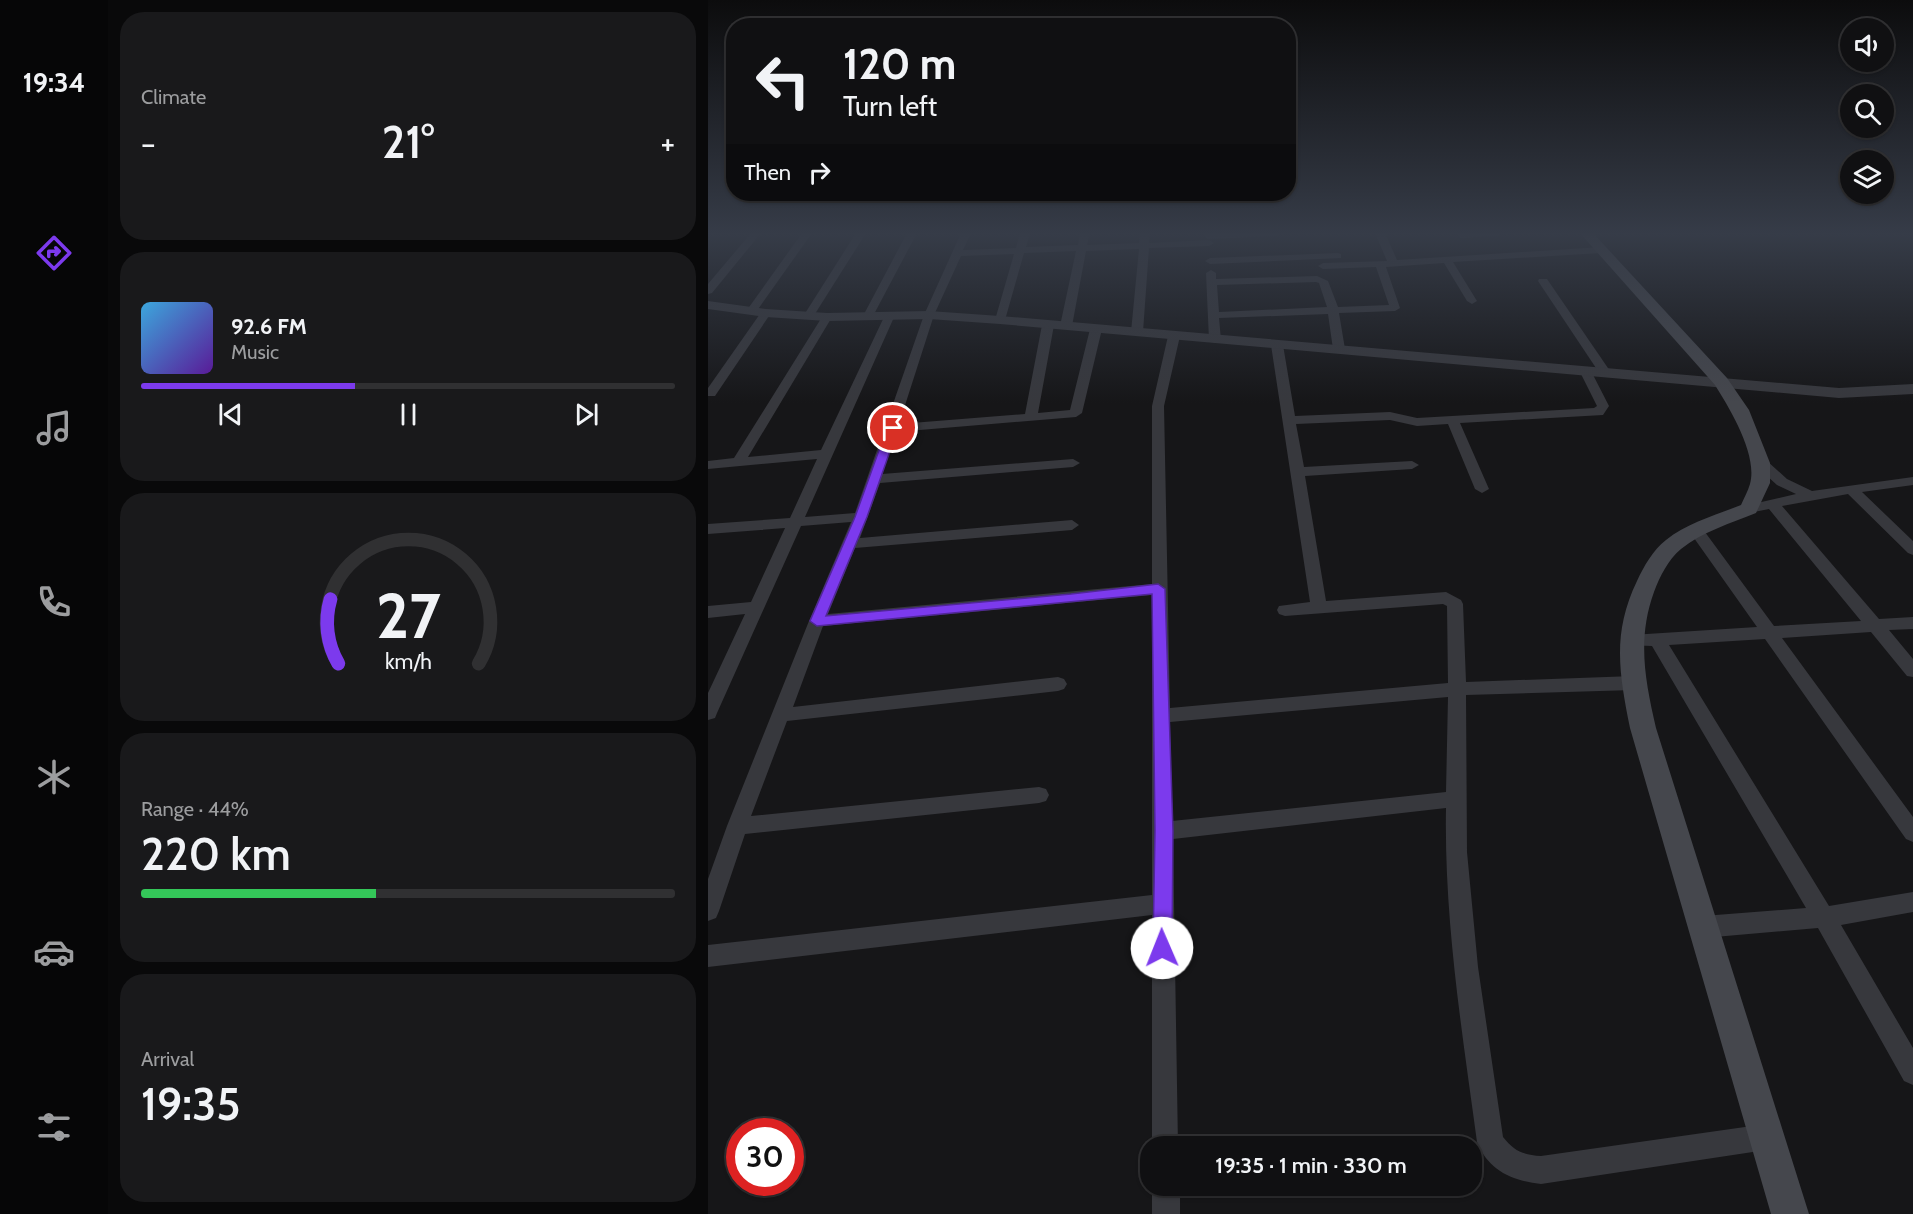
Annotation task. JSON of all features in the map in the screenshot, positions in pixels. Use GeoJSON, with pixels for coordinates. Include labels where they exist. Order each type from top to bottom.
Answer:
{"type":"FeatureCollection","features":[{"type":"Feature","properties":{"kind":"main road"},"geometry":{"type":"LineString","coordinates":[[1637,290],[1721,382],[1740,410],[1761,463],[1760,506],[1697,531],[1674,543],[1658,559],[1641,595],[1644,641],[1634,683],[1643,728],[1790,1214]]}},
{"type":"Feature","properties":{"kind":"street"},"geometry":{"type":"LineString","coordinates":[[717,290],[708,302],[759,311],[827,317],[929,315],[1000,320],[1839,393],[1913,389]]}},
{"type":"Feature","properties":{"kind":"street"},"geometry":{"type":"LineString","coordinates":[[711,393],[772,290]]}},
{"type":"Feature","properties":{"kind":"street"},"geometry":{"type":"LineString","coordinates":[[809,315],[825,290]]}},
{"type":"Feature","properties":{"kind":"street"},"geometry":{"type":"LineString","coordinates":[[868,316],[882,290]]}},
{"type":"Feature","properties":{"kind":"street"},"geometry":{"type":"LineString","coordinates":[[708,911],[737,826],[817,621],[861,517],[893,428],[929,315],[941,290]]}},
{"type":"Feature","properties":{"kind":"street"},"geometry":{"type":"LineString","coordinates":[[1000,320],[1009,290]]}},
{"type":"Feature","properties":{"kind":"street"},"geometry":{"type":"LineString","coordinates":[[1066,326],[1073,290]]}},
{"type":"Feature","properties":{"kind":"street"},"geometry":{"type":"LineString","coordinates":[[1137,332],[1140,290]]}},
{"type":"Feature","properties":{"kind":"street"},"geometry":{"type":"LineString","coordinates":[[1212,290],[1215,340]]}},
{"type":"Feature","properties":{"kind":"street"},"geometry":{"type":"LineString","coordinates":[[1326,290],[1333,309],[1339,349]]}},
{"type":"Feature","properties":{"kind":"street"},"geometry":{"type":"LineString","coordinates":[[1214,315],[1395,308],[1389,290]]}},
{"type":"Feature","properties":{"kind":"street"},"geometry":{"type":"LineString","coordinates":[[1465,290],[1472,301]]}},
{"type":"Feature","properties":{"kind":"street"},"geometry":{"type":"LineString","coordinates":[[1549,290],[1604,372]]}},
{"type":"Feature","properties":{"kind":"street"},"geometry":{"type":"LineString","coordinates":[[708,713],[890,315]]}},
{"type":"Feature","properties":{"kind":"street"},"geometry":{"type":"LineString","coordinates":[[738,463],[827,317]]}},
{"type":"Feature","properties":{"kind":"street"},"geometry":{"type":"LineString","coordinates":[[1031,417],[1048,325]]}},
{"type":"Feature","properties":{"kind":"street"},"geometry":{"type":"LineString","coordinates":[[893,428],[1076,413],[1096,329]]}},
{"type":"Feature","properties":{"kind":"street"},"geometry":{"type":"LineString","coordinates":[[1165,1136],[1162,904],[1164,831],[1158,589],[1158,406],[1174,336]]}},
{"type":"Feature","properties":{"kind":"street"},"geometry":{"type":"LineString","coordinates":[[1277,345],[1319,608]]}},
{"type":"Feature","properties":{"kind":"street"},"geometry":{"type":"LineString","coordinates":[[1290,420],[1390,416],[1417,422],[1598,412],[1603,406],[1585,370]]}},
{"type":"Feature","properties":{"kind":"street"},"geometry":{"type":"LineString","coordinates":[[1452,419],[1482,489]]}},
{"type":"Feature","properties":{"kind":"street"},"geometry":{"type":"LineString","coordinates":[[708,465],[827,454]]}},
{"type":"Feature","properties":{"kind":"street"},"geometry":{"type":"LineString","coordinates":[[874,479],[1073,463]]}},
{"type":"Feature","properties":{"kind":"street"},"geometry":{"type":"LineString","coordinates":[[1761,463],[1782,482],[1811,495]]}},
{"type":"Feature","properties":{"kind":"street"},"geometry":{"type":"LineString","coordinates":[[1298,472],[1413,465]]}},
{"type":"Feature","properties":{"kind":"street"},"geometry":{"type":"LineString","coordinates":[[1760,506],[1811,495],[1913,481]]}},
{"type":"Feature","properties":{"kind":"street"},"geometry":{"type":"LineString","coordinates":[[1853,491],[1913,550]]}},
{"type":"Feature","properties":{"kind":"street"},"geometry":{"type":"LineString","coordinates":[[1760,506],[1875,626],[1913,671]]}},
{"type":"Feature","properties":{"kind":"street"},"geometry":{"type":"LineString","coordinates":[[708,529],[861,517]]}},
{"type":"Feature","properties":{"kind":"street"},"geometry":{"type":"LineString","coordinates":[[848,544],[1072,525]]}},
{"type":"Feature","properties":{"kind":"street"},"geometry":{"type":"LineString","coordinates":[[1697,531],[1913,833]]}},
{"type":"Feature","properties":{"kind":"street"},"geometry":{"type":"LineString","coordinates":[[817,621],[1071,599],[1158,589]]}},
{"type":"Feature","properties":{"kind":"street"},"geometry":{"type":"LineString","coordinates":[[1285,609],[1446,598],[1455,604],[1458,689],[1456,852],[1466,967],[1490,1142],[1497,1152],[1507,1162],[1524,1168],[1541,1170],[1766,1137]]}},
{"type":"Feature","properties":{"kind":"street"},"geometry":{"type":"LineString","coordinates":[[708,612],[756,607]]}},
{"type":"Feature","properties":{"kind":"street"},"geometry":{"type":"LineString","coordinates":[[1913,623],[1644,641],[1824,917],[1913,1072]]}},
{"type":"Feature","properties":{"kind":"street"},"geometry":{"type":"LineString","coordinates":[[1162,716],[1458,689],[1634,683]]}},
{"type":"Feature","properties":{"kind":"street"},"geometry":{"type":"LineString","coordinates":[[781,715],[1058,684]]}},
{"type":"Feature","properties":{"kind":"street"},"geometry":{"type":"LineString","coordinates":[[737,826],[1039,795]]}},
{"type":"Feature","properties":{"kind":"street"},"geometry":{"type":"LineString","coordinates":[[1164,831],[1455,799]]}},
{"type":"Feature","properties":{"kind":"street"},"geometry":{"type":"LineString","coordinates":[[1703,927],[1824,917],[1913,902]]}},
{"type":"Feature","properties":{"kind":"street"},"geometry":{"type":"LineString","coordinates":[[708,956],[1162,904]]}},
{"type":"Feature","properties":{"kind":"street"},"geometry":{"type":"LineString","coordinates":[[1166,1196],[1166,1214]]}},
{"type":"Feature","properties":{"kind":"route"},"geometry":{"type":"LineString","coordinates":[[893,428],[861,517],[817,621],[1071,599],[1158,589],[1164,831],[1162,948]]}}]}
